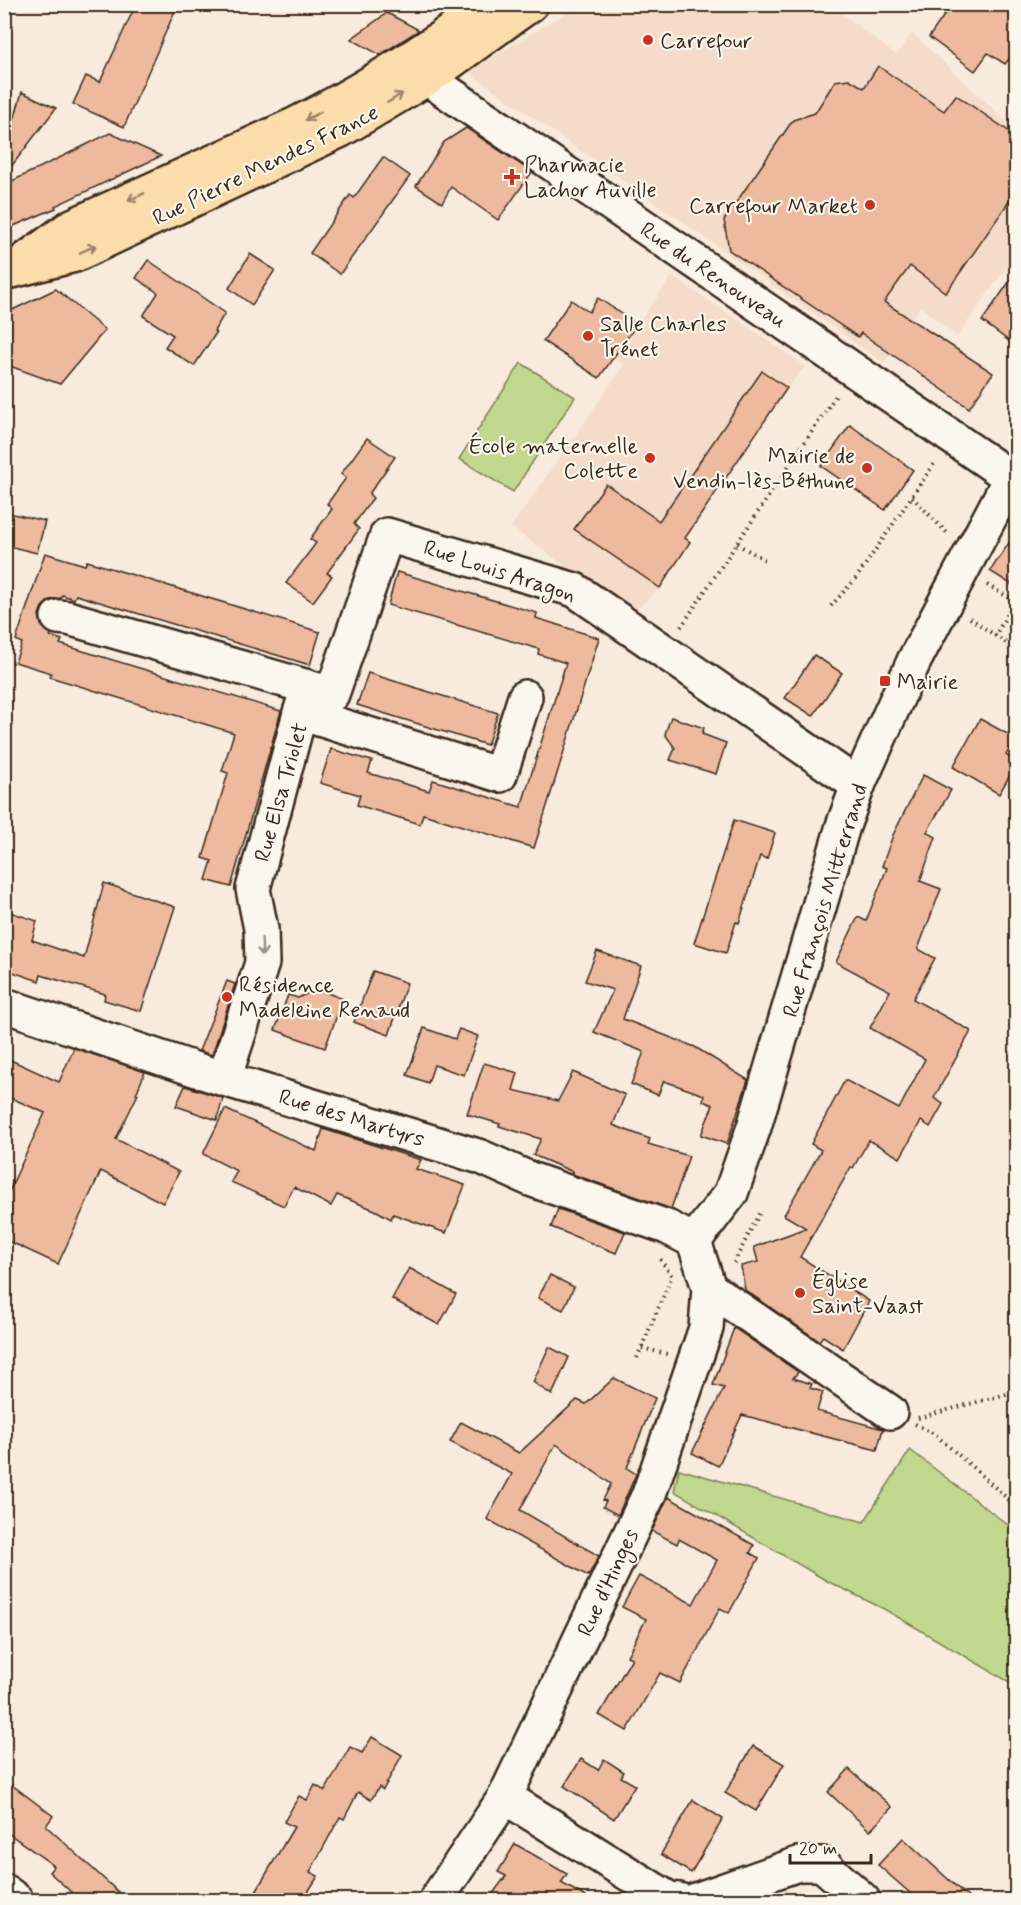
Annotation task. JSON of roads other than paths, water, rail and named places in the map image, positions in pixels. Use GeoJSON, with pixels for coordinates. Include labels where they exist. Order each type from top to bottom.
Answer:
{"type":"FeatureCollection","features":[{"type":"Feature","properties":{"kind":"main road","name":"Rue Pierre Mendes France"},"geometry":{"type":"LineString","coordinates":[[417,70],[531,4]]}},
{"type":"Feature","properties":{"kind":"main road","name":"Rue Pierre Mendes France"},"geometry":{"type":"LineString","coordinates":[[8,271],[75,255],[341,130],[417,70],[488,5]]}},
{"type":"Feature","properties":{"kind":"street","name":"Rue du Renouveau"},"geometry":{"type":"LineString","coordinates":[[417,70],[952,436],[1013,472]]}},
{"type":"Feature","properties":{"kind":"street","name":"Rue François Mitterrand"},"geometry":{"type":"LineString","coordinates":[[681,1234],[730,1193],[754,1127],[843,826],[859,783],[914,661],[1013,472]]}},
{"type":"Feature","properties":{"kind":"street","name":"Rue Louis Aragon"},"geometry":{"type":"LineString","coordinates":[[58,617],[68,618],[304,700],[332,694],[387,535],[575,590],[666,650],[846,777],[859,783]]}},
{"type":"Feature","properties":{"kind":"street","name":"Rue Elsa Triolet"},"geometry":{"type":"LineString","coordinates":[[224,1079],[262,963],[261,929],[253,889],[304,700],[500,775],[525,697]]}},
{"type":"Feature","properties":{"kind":"street","name":"Rue des Martyrs"},"geometry":{"type":"LineString","coordinates":[[4,1005],[224,1079],[481,1157],[531,1179],[681,1234]]}},
{"type":"Feature","properties":{"kind":"street","name":"Rue d'Hinges"},"geometry":{"type":"LineString","coordinates":[[435,1900],[504,1797],[649,1494],[706,1328],[722,1297],[681,1234]]}},
{"type":"Feature","properties":{"kind":"street"},"geometry":{"type":"LineString","coordinates":[[722,1297],[890,1412]]}},
{"type":"Feature","properties":{"kind":"street"},"geometry":{"type":"LineString","coordinates":[[504,1797],[669,1899],[679,1900]]}},
{"type":"Feature","properties":{"kind":"street"},"geometry":{"type":"LineString","coordinates":[[696,1900],[798,1864],[822,1864],[863,1900]]}},
{"type":"Feature","properties":{"kind":"street"},"geometry":{"type":"LineString","coordinates":[[4,1891],[16,1900]]}},
{"type":"Feature","properties":{"kind":"place","name":"Carrefour"},"geometry":{"type":"Point","coordinates":[648,40]}},
{"type":"Feature","properties":{"kind":"place","name":"Pharmacie Lachor Auville"},"geometry":{"type":"Point","coordinates":[512,177]}},
{"type":"Feature","properties":{"kind":"place","name":"Carrefour Market"},"geometry":{"type":"Point","coordinates":[870,205]}},
{"type":"Feature","properties":{"kind":"place","name":"Salle Charles Trénet"},"geometry":{"type":"Point","coordinates":[588,336]}},
{"type":"Feature","properties":{"kind":"place","name":"École maternelle Colette"},"geometry":{"type":"Point","coordinates":[650,458]}},
{"type":"Feature","properties":{"kind":"place","name":"Mairie de Vendin-lès-Béthune"},"geometry":{"type":"Point","coordinates":[867,468]}},
{"type":"Feature","properties":{"kind":"place","name":"Mairie"},"geometry":{"type":"Point","coordinates":[885,681]}},
{"type":"Feature","properties":{"kind":"place","name":"Résidence Madeleine Renaud"},"geometry":{"type":"Point","coordinates":[227,997]}},
{"type":"Feature","properties":{"kind":"place","name":"Église Saint-Vaast"},"geometry":{"type":"Point","coordinates":[800,1293]}}]}
